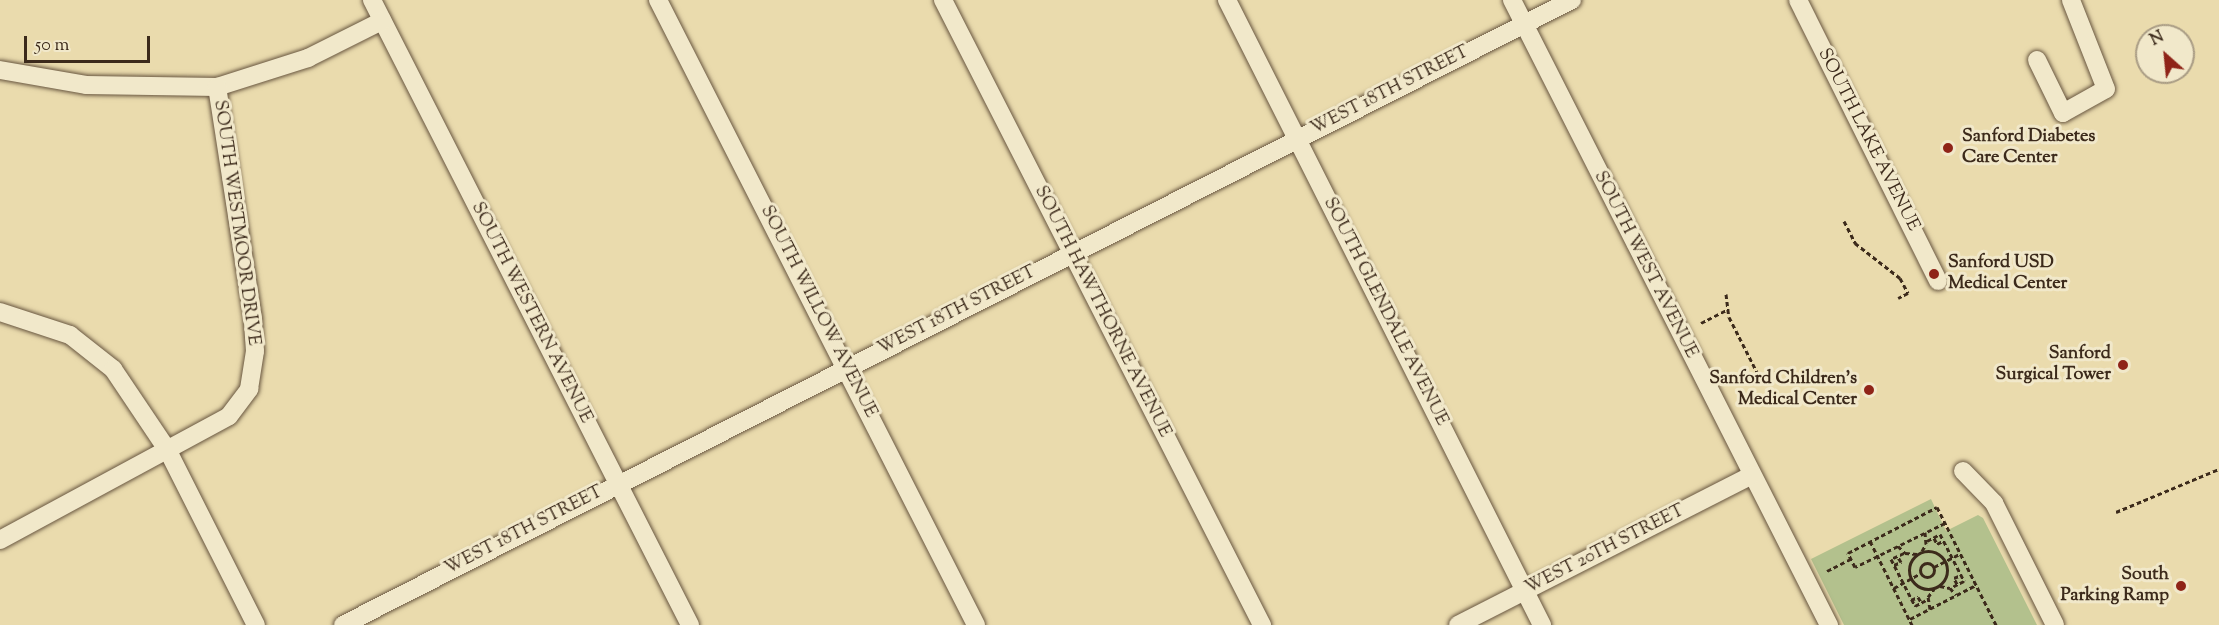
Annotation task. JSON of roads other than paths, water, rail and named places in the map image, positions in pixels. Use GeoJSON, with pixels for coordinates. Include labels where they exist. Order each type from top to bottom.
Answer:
{"type":"FeatureCollection","features":[{"type":"Feature","properties":{"kind":"street","name":"SOUTH WESTERN AVENUE"},"geometry":{"type":"LineString","coordinates":[[372,0],[690,625]]}},
{"type":"Feature","properties":{"kind":"street","name":"SOUTH WILLOW AVENUE"},"geometry":{"type":"LineString","coordinates":[[658,0],[976,625]]}},
{"type":"Feature","properties":{"kind":"street","name":"SOUTH HAWTHORNE AVENUE"},"geometry":{"type":"LineString","coordinates":[[943,0],[1262,625]]}},
{"type":"Feature","properties":{"kind":"street","name":"SOUTH GLENDALE AVENUE"},"geometry":{"type":"LineString","coordinates":[[1227,0],[1542,625]]}},
{"type":"Feature","properties":{"kind":"street","name":"SOUTH WEST AVENUE"},"geometry":{"type":"LineString","coordinates":[[1512,0],[1829,625]]}},
{"type":"Feature","properties":{"kind":"street","name":"WEST 18TH STREET"},"geometry":{"type":"LineString","coordinates":[[343,625],[1071,252],[1572,0]]}},
{"type":"Feature","properties":{"kind":"street","name":"SOUTH LAKE AVENUE"},"geometry":{"type":"LineString","coordinates":[[1798,0],[1938,281]]}},
{"type":"Feature","properties":{"kind":"street"},"geometry":{"type":"LineString","coordinates":[[2037,60],[2063,113],[2106,90],[2071,0]]}},
{"type":"Feature","properties":{"kind":"street"},"geometry":{"type":"LineString","coordinates":[[0,70],[86,85],[217,87],[308,58],[382,21]]}},
{"type":"Feature","properties":{"kind":"street","name":"SOUTH WESTMOOR DRIVE"},"geometry":{"type":"LineString","coordinates":[[0,540],[229,416],[249,389],[255,351],[217,87]]}},
{"type":"Feature","properties":{"kind":"street"},"geometry":{"type":"LineString","coordinates":[[0,312],[47,326],[92,349],[113,369],[168,451],[256,625]]}},
{"type":"Feature","properties":{"kind":"street"},"geometry":{"type":"LineString","coordinates":[[1963,471],[1994,503],[2055,625]]}},
{"type":"Feature","properties":{"kind":"street","name":"WEST 20TH STREET"},"geometry":{"type":"LineString","coordinates":[[1458,625],[1752,475]]}},
{"type":"Feature","properties":{"kind":"place","name":"Sanford Diabetes Care Center"},"geometry":{"type":"Point","coordinates":[1948,148]}},
{"type":"Feature","properties":{"kind":"place","name":"Sanford USD Medical Center"},"geometry":{"type":"Point","coordinates":[1934,274]}},
{"type":"Feature","properties":{"kind":"place","name":"Sanford Surgical Tower"},"geometry":{"type":"Point","coordinates":[2123,365]}},
{"type":"Feature","properties":{"kind":"place","name":"Sanford Children's Medical Center"},"geometry":{"type":"Point","coordinates":[1869,390]}},
{"type":"Feature","properties":{"kind":"place","name":"South Parking Ramp"},"geometry":{"type":"Point","coordinates":[2181,586]}}]}
